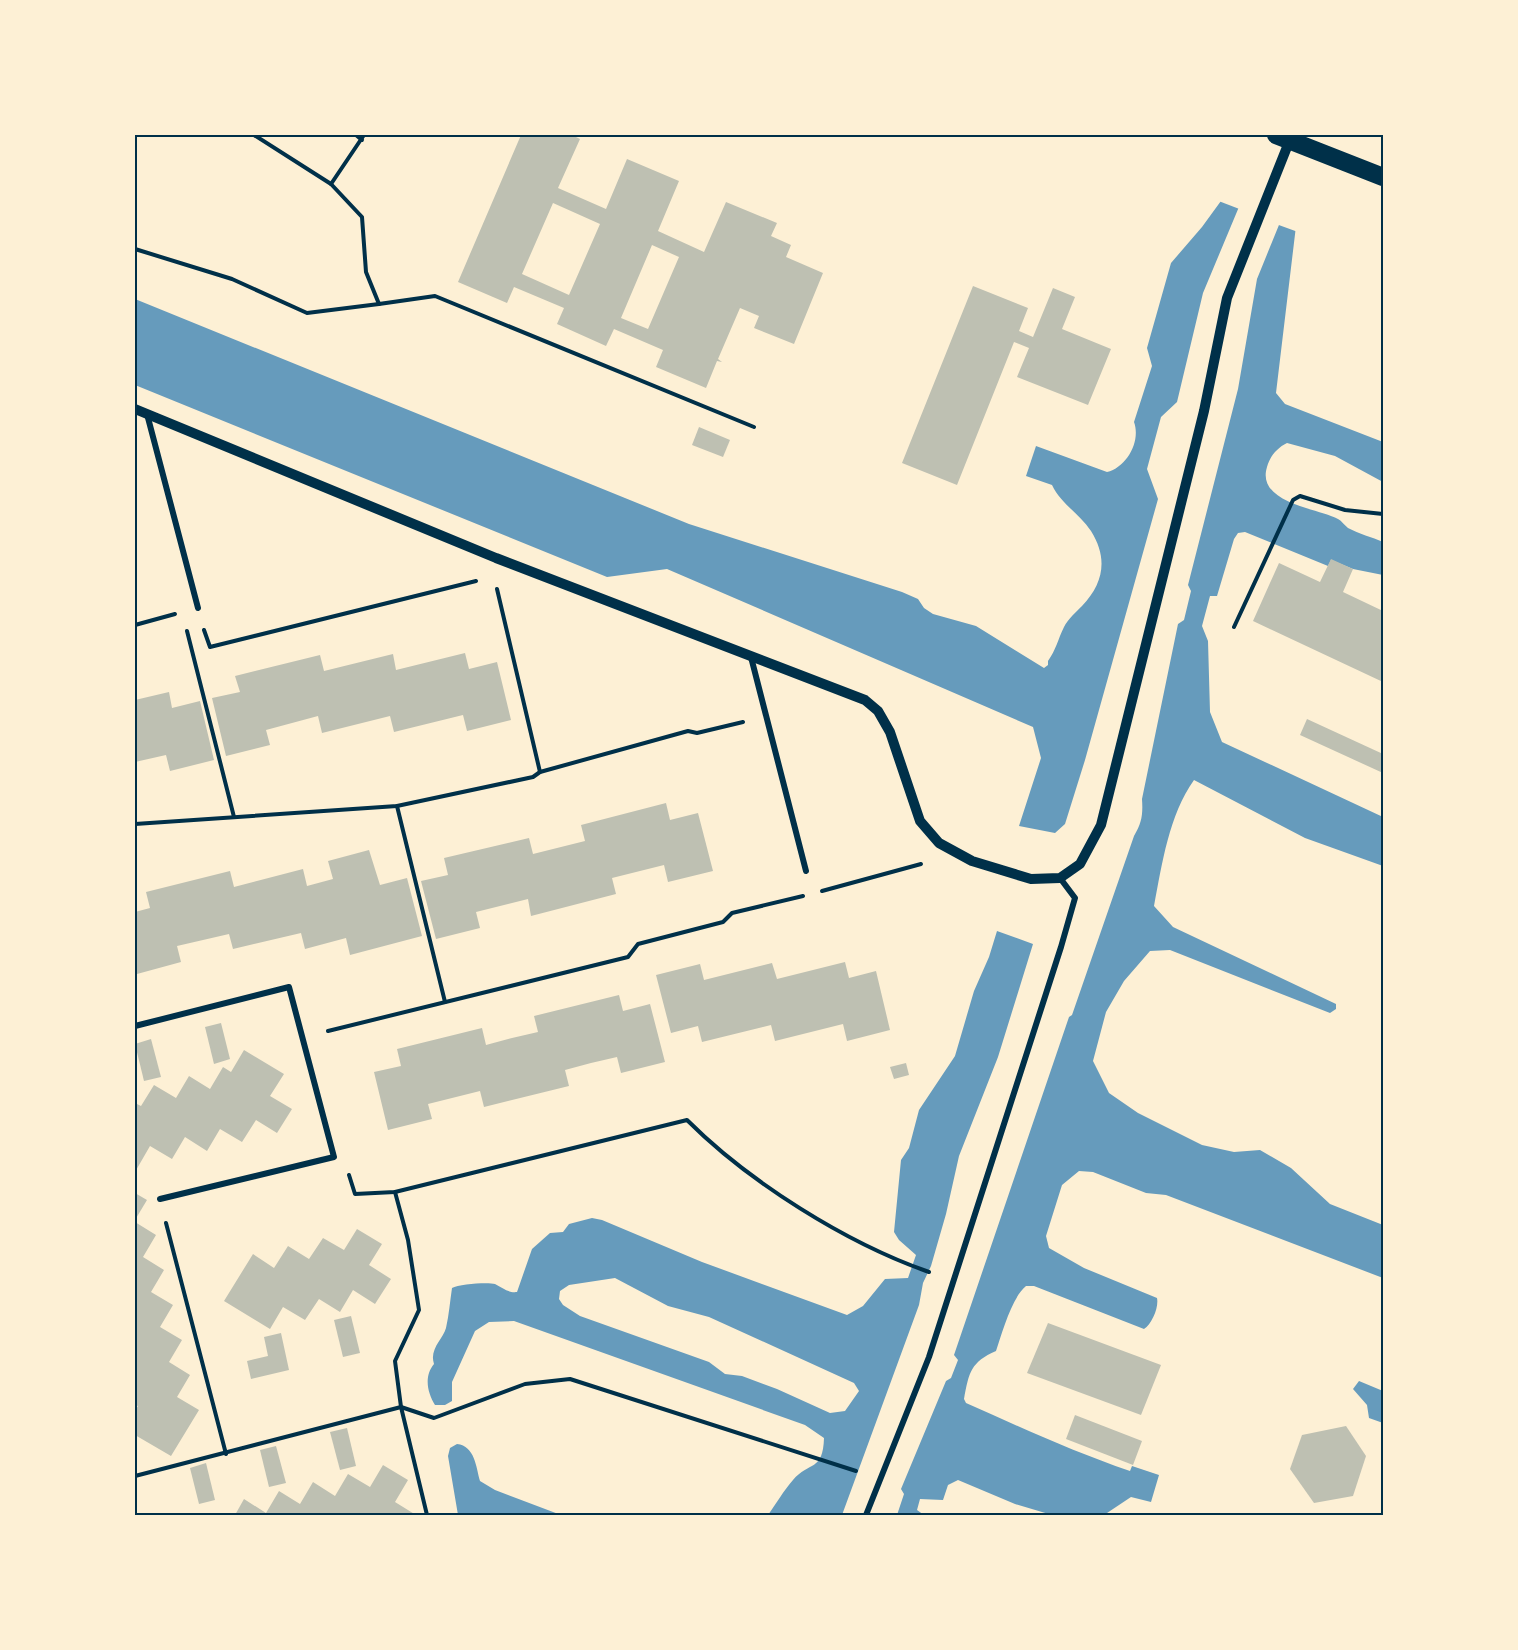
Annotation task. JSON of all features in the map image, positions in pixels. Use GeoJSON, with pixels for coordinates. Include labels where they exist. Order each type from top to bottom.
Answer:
{"type":"FeatureCollection","features":[{"type":"Feature","properties":{"kind":"highway"},"geometry":{"type":"LineString","coordinates":[[1276,135],[1383,177]]}},
{"type":"Feature","properties":{"kind":"street"},"geometry":{"type":"LineString","coordinates":[[135,409],[496,558],[865,700],[878,711],[890,732],[920,821],[939,843],[972,861],[1011,874],[1031,879],[1060,878],[1080,864],[1101,825],[1202,420],[1227,298],[1292,135]]}},
{"type":"Feature","properties":{"kind":"street"},"geometry":{"type":"LineString","coordinates":[[147,414],[198,608]]}},
{"type":"Feature","properties":{"kind":"street"},"geometry":{"type":"LineString","coordinates":[[751,657],[806,871]]}},
{"type":"Feature","properties":{"kind":"street"},"geometry":{"type":"LineString","coordinates":[[866,1515],[929,1357],[1061,947],[1075,898],[1060,878]]}},
{"type":"Feature","properties":{"kind":"street"},"geometry":{"type":"LineString","coordinates":[[135,1026],[289,987],[334,1157],[160,1199]]}},
{"type":"Feature","properties":{"kind":"path"},"geometry":{"type":"LineString","coordinates":[[254,135],[331,184],[362,217],[366,272],[379,304]]}},
{"type":"Feature","properties":{"kind":"path"},"geometry":{"type":"LineString","coordinates":[[331,184],[363,137],[356,135]]}},
{"type":"Feature","properties":{"kind":"path"},"geometry":{"type":"LineString","coordinates":[[135,249],[232,279],[307,313],[435,296],[754,427]]}},
{"type":"Feature","properties":{"kind":"path"},"geometry":{"type":"LineString","coordinates":[[1234,627],[1293,500],[1300,496],[1345,510],[1383,514]]}},
{"type":"Feature","properties":{"kind":"path"},"geometry":{"type":"LineString","coordinates":[[488,578],[496,558]]}},
{"type":"Feature","properties":{"kind":"path"},"geometry":{"type":"LineString","coordinates":[[135,625],[198,608],[210,647],[488,578]]}},
{"type":"Feature","properties":{"kind":"path"},"geometry":{"type":"LineString","coordinates":[[488,578],[498,590],[540,772]]}},
{"type":"Feature","properties":{"kind":"path"},"geometry":{"type":"LineString","coordinates":[[182,612],[234,817]]}},
{"type":"Feature","properties":{"kind":"path"},"geometry":{"type":"LineString","coordinates":[[135,824],[397,806],[533,777],[540,772],[688,731],[697,733],[767,715]]}},
{"type":"Feature","properties":{"kind":"path"},"geometry":{"type":"LineString","coordinates":[[397,806],[446,1002]]}},
{"type":"Feature","properties":{"kind":"path"},"geometry":{"type":"LineString","coordinates":[[820,892],[919,866],[939,843]]}},
{"type":"Feature","properties":{"kind":"path"},"geometry":{"type":"LineString","coordinates":[[302,1038],[628,957],[638,944],[723,922],[732,913],[810,894]]}},
{"type":"Feature","properties":{"kind":"path"},"geometry":{"type":"LineString","coordinates":[[334,1157],[348,1169],[355,1194],[395,1192],[687,1120],[717,1150],[805,1209],[872,1250],[929,1272]]}},
{"type":"Feature","properties":{"kind":"path"},"geometry":{"type":"LineString","coordinates":[[395,1192],[408,1240],[419,1310],[395,1361],[401,1407],[427,1515]]}},
{"type":"Feature","properties":{"kind":"path"},"geometry":{"type":"LineString","coordinates":[[160,1199],[226,1454]]}},
{"type":"Feature","properties":{"kind":"path"},"geometry":{"type":"LineString","coordinates":[[135,1476],[401,1407],[434,1418],[525,1384],[570,1379],[863,1473]]}},
{"type":"Feature","properties":{"kind":"water"},"geometry":{"type":"Polygon","coordinates":[[[1269,135],[1203,293],[1177,402],[1161,417],[1147,469],[1158,499],[1085,760],[1065,824],[1055,833],[1019,826],[1041,758],[1033,727],[667,569],[607,577],[135,385],[135,299],[689,524],[902,592],[918,599],[924,608],[933,614],[976,626],[1044,668],[1048,665],[1066,624],[1095,588],[1101,570],[1101,561],[1100,551],[1091,531],[1060,498],[1052,485],[1026,476],[1036,446],[1107,472],[1121,465],[1126,459],[1136,437],[1134,422],[1152,366],[1147,348],[1171,263],[1202,227],[1269,135]]]}},
{"type":"Feature","properties":{"kind":"water"},"geometry":{"type":"Polygon","coordinates":[[[1281,220],[1296,226],[1276,393],[1285,404],[1383,442],[1383,482],[1335,456],[1287,443],[1270,459],[1266,479],[1270,489],[1290,502],[1338,519],[1348,528],[1383,542],[1383,575],[1353,569],[1331,560],[1328,566],[1245,532],[1238,533],[1234,539],[1217,596],[1210,596],[1202,626],[1208,641],[1210,712],[1222,742],[1383,817],[1383,866],[1305,838],[1194,780],[1172,824],[1154,906],[1173,927],[1336,1004],[1336,1009],[1330,1013],[1170,950],[1150,951],[1124,981],[1106,1012],[1093,1061],[1109,1093],[1138,1113],[1202,1145],[1234,1152],[1260,1150],[1291,1168],[1330,1204],[1383,1225],[1383,1278],[1166,1195],[1146,1193],[1093,1172],[1079,1171],[1062,1185],[1046,1236],[1049,1248],[1084,1268],[1157,1298],[1157,1306],[1152,1319],[1144,1329],[1034,1286],[1026,1286],[1016,1298],[996,1351],[981,1359],[972,1369],[964,1399],[966,1403],[1088,1456],[1130,1471],[1132,1466],[1159,1475],[1151,1502],[1131,1497],[1104,1515],[1052,1515],[1015,1504],[958,1480],[948,1485],[943,1500],[920,1499],[917,1510],[924,1515],[897,1515],[904,1494],[901,1489],[946,1381],[951,1378],[958,1360],[954,1355],[1069,1017],[1072,1015],[1140,823],[1142,799],[1178,624],[1184,620],[1191,591],[1188,585],[1238,389],[1257,279],[1281,220]]]}},
{"type":"Feature","properties":{"kind":"water"},"geometry":{"type":"Polygon","coordinates":[[[997,931],[1033,944],[998,1057],[959,1156],[946,1214],[931,1266],[923,1283],[919,1305],[842,1515],[768,1515],[793,1480],[814,1465],[821,1456],[824,1438],[805,1425],[514,1321],[489,1322],[475,1331],[452,1382],[452,1401],[445,1405],[435,1405],[430,1395],[428,1379],[434,1364],[433,1354],[446,1328],[452,1288],[467,1284],[491,1283],[508,1291],[517,1292],[532,1249],[550,1233],[563,1232],[569,1224],[592,1218],[602,1220],[702,1262],[847,1315],[863,1306],[885,1279],[908,1278],[916,1255],[899,1240],[894,1232],[901,1160],[909,1148],[919,1110],[955,1056],[974,991],[989,957],[997,931]],[[615,1278],[569,1285],[560,1291],[559,1299],[563,1305],[580,1316],[709,1362],[725,1374],[742,1376],[777,1389],[830,1413],[845,1411],[859,1391],[854,1383],[709,1317],[668,1306],[615,1278]]]}},
{"type":"Feature","properties":{"kind":"water"},"geometry":{"type":"Polygon","coordinates":[[[1359,1381],[1383,1391],[1383,1423],[1369,1418],[1367,1405],[1353,1389],[1359,1381]]]}},
{"type":"Feature","properties":{"kind":"water"},"geometry":{"type":"Polygon","coordinates":[[[457,1444],[471,1453],[480,1481],[495,1490],[561,1515],[458,1515],[448,1456],[450,1448],[457,1444]]]}},
{"type":"Feature","properties":{"kind":"pier"},"geometry":{"type":"Polygon","coordinates":[[[1243,135],[1272,135],[1242,210],[1216,200],[1243,135]]]}},
{"type":"Feature","properties":{"kind":"pier"},"geometry":{"type":"Polygon","coordinates":[[[1311,135],[1338,135],[1298,232],[1276,224],[1311,135]]]}},
{"type":"Feature","properties":{"kind":"building"},"geometry":{"type":"Polygon","coordinates":[[[521,135],[572,135],[580,139],[558,188],[606,209],[627,159],[679,181],[658,231],[704,252],[726,202],[777,223],[771,236],[791,245],[786,257],[823,273],[794,344],[754,328],[759,316],[740,308],[718,359],[722,362],[717,361],[706,388],[656,367],[663,350],[614,329],[606,346],[557,324],[564,308],[514,287],[507,303],[458,282],[521,135]],[[553,203],[522,274],[569,295],[600,224],[553,203]],[[652,245],[621,318],[648,329],[679,257],[652,245]]]}},
{"type":"Feature","properties":{"kind":"building"},"geometry":{"type":"Polygon","coordinates":[[[973,286],[1028,308],[1019,331],[1033,337],[1053,288],[1075,297],[1062,329],[1111,349],[1088,405],[1017,377],[1029,348],[1014,342],[957,485],[902,463],[973,286]]]}},
{"type":"Feature","properties":{"kind":"building"},"geometry":{"type":"Polygon","coordinates":[[[699,427],[730,440],[723,457],[692,445],[699,427]]]}},
{"type":"Feature","properties":{"kind":"building"},"geometry":{"type":"Polygon","coordinates":[[[1331,559],[1353,569],[1343,592],[1383,611],[1383,682],[1253,621],[1279,563],[1320,582],[1331,559]]]}},
{"type":"Feature","properties":{"kind":"building"},"geometry":{"type":"Polygon","coordinates":[[[465,653],[469,669],[497,662],[511,720],[467,731],[463,715],[394,732],[390,716],[322,733],[318,716],[266,730],[270,745],[226,756],[212,698],[240,692],[235,676],[320,655],[324,671],[393,654],[396,670],[465,653]]]}},
{"type":"Feature","properties":{"kind":"building"},"geometry":{"type":"Polygon","coordinates":[[[169,692],[172,708],[200,701],[214,760],[170,771],[166,755],[135,762],[135,700],[169,692]]]}},
{"type":"Feature","properties":{"kind":"building"},"geometry":{"type":"Polygon","coordinates":[[[1307,719],[1383,754],[1383,773],[1300,735],[1307,719]]]}},
{"type":"Feature","properties":{"kind":"building"},"geometry":{"type":"Polygon","coordinates":[[[666,803],[670,820],[698,813],[713,871],[668,882],[664,865],[612,878],[616,894],[531,916],[528,899],[476,912],[480,928],[436,939],[421,881],[448,875],[444,858],[529,838],[533,854],[585,841],[581,825],[666,803]]]}},
{"type":"Feature","properties":{"kind":"building"},"geometry":{"type":"Polygon","coordinates":[[[369,850],[380,885],[407,878],[422,936],[350,955],[346,938],[305,949],[301,933],[233,949],[229,934],[177,946],[181,962],[137,974],[135,912],[150,908],[146,892],[230,871],[234,887],[303,869],[307,886],[333,879],[328,861],[369,850]]]}},
{"type":"Feature","properties":{"kind":"building"},"geometry":{"type":"Polygon","coordinates":[[[845,962],[849,978],[876,971],[890,1030],[847,1041],[843,1024],[775,1041],[771,1025],[702,1042],[698,1026],[671,1033],[656,975],[700,964],[704,980],[772,963],[777,979],[845,962]]]}},
{"type":"Feature","properties":{"kind":"building"},"geometry":{"type":"Polygon","coordinates":[[[619,995],[623,1011],[650,1004],[665,1062],[621,1073],[617,1057],[591,1063],[565,1070],[569,1086],[484,1107],[480,1091],[428,1104],[432,1119],[388,1130],[374,1072],[401,1066],[397,1049],[482,1028],[486,1045],[538,1032],[534,1016],[619,995]]]}},
{"type":"Feature","properties":{"kind":"building"},"geometry":{"type":"Polygon","coordinates":[[[221,1023],[230,1059],[214,1064],[205,1027],[221,1023]]]}},
{"type":"Feature","properties":{"kind":"building"},"geometry":{"type":"Polygon","coordinates":[[[151,1039],[161,1077],[144,1081],[135,1044],[151,1039]]]}},
{"type":"Feature","properties":{"kind":"building"},"geometry":{"type":"Polygon","coordinates":[[[244,1050],[284,1074],[270,1096],[292,1109],[277,1133],[256,1120],[242,1142],[220,1129],[207,1151],[185,1137],[172,1159],[150,1146],[135,1172],[135,1103],[141,1106],[154,1085],[176,1098],[189,1076],[210,1089],[223,1067],[231,1072],[244,1050]]]}},
{"type":"Feature","properties":{"kind":"building"},"geometry":{"type":"Polygon","coordinates":[[[906,1063],[909,1075],[894,1079],[890,1067],[906,1063]]]}},
{"type":"Feature","properties":{"kind":"building"},"geometry":{"type":"Polygon","coordinates":[[[135,1193],[147,1200],[135,1220],[135,1193]]]}},
{"type":"Feature","properties":{"kind":"building"},"geometry":{"type":"Polygon","coordinates":[[[135,1222],[156,1235],[143,1257],[164,1270],[151,1292],[173,1305],[160,1327],[182,1340],[169,1362],[190,1375],[177,1397],[199,1410],[171,1456],[135,1435],[135,1411],[138,1406],[135,1405],[135,1222]]]}},
{"type":"Feature","properties":{"kind":"building"},"geometry":{"type":"Polygon","coordinates":[[[357,1229],[382,1244],[369,1265],[391,1279],[375,1304],[353,1290],[340,1312],[319,1299],[305,1320],[283,1307],[270,1329],[224,1301],[253,1254],[274,1268],[288,1246],[309,1259],[323,1238],[344,1250],[357,1229]]]}},
{"type":"Feature","properties":{"kind":"building"},"geometry":{"type":"Polygon","coordinates":[[[351,1316],[360,1353],[343,1357],[334,1320],[351,1316]]]}},
{"type":"Feature","properties":{"kind":"building"},"geometry":{"type":"Polygon","coordinates":[[[1048,1323],[1161,1365],[1141,1415],[1027,1373],[1048,1323]]]}},
{"type":"Feature","properties":{"kind":"building"},"geometry":{"type":"Polygon","coordinates":[[[281,1333],[289,1370],[251,1379],[247,1361],[268,1356],[264,1337],[281,1333]]]}},
{"type":"Feature","properties":{"kind":"building"},"geometry":{"type":"Polygon","coordinates":[[[1075,1415],[1142,1441],[1133,1465],[1066,1439],[1075,1415]]]}},
{"type":"Feature","properties":{"kind":"building"},"geometry":{"type":"Polygon","coordinates":[[[1346,1426],[1366,1456],[1353,1496],[1314,1503],[1290,1469],[1302,1435],[1346,1426]]]}},
{"type":"Feature","properties":{"kind":"building"},"geometry":{"type":"Polygon","coordinates":[[[347,1428],[356,1466],[340,1470],[330,1432],[347,1428]]]}},
{"type":"Feature","properties":{"kind":"building"},"geometry":{"type":"Polygon","coordinates":[[[276,1446],[286,1483],[269,1487],[260,1450],[276,1446]]]}},
{"type":"Feature","properties":{"kind":"building"},"geometry":{"type":"Polygon","coordinates":[[[206,1463],[215,1500],[199,1504],[190,1468],[206,1463]]]}},
{"type":"Feature","properties":{"kind":"building"},"geometry":{"type":"Polygon","coordinates":[[[383,1465],[408,1480],[395,1502],[416,1515],[235,1515],[244,1499],[266,1513],[279,1491],[300,1504],[313,1482],[335,1496],[348,1474],[370,1487],[383,1465]]]}}]}
